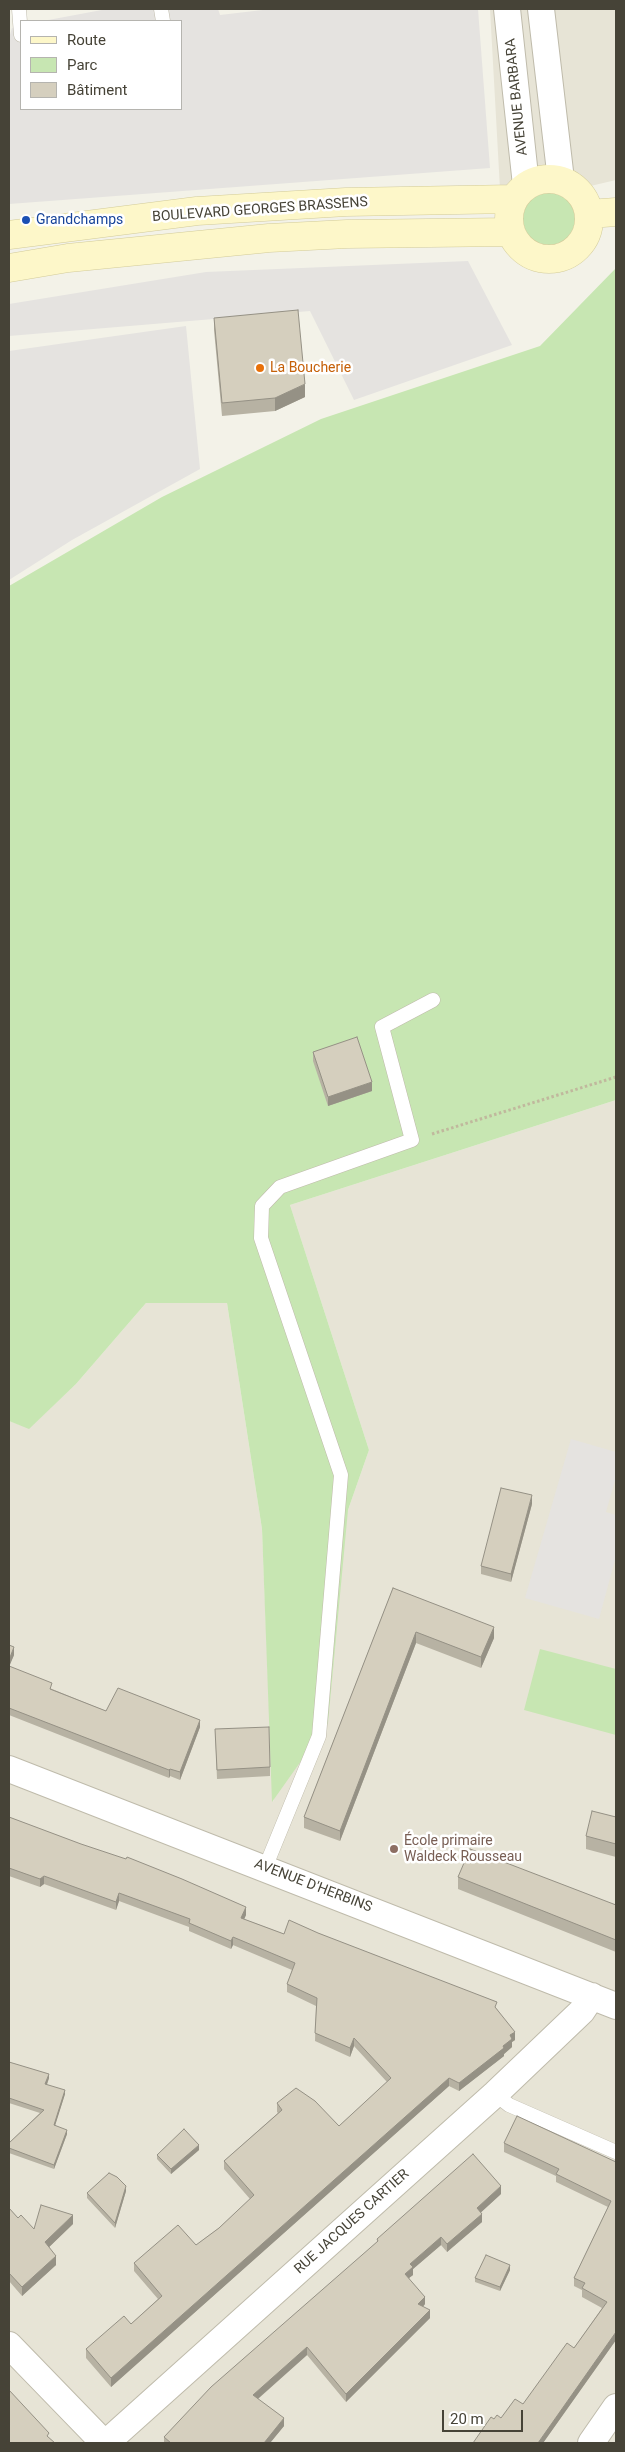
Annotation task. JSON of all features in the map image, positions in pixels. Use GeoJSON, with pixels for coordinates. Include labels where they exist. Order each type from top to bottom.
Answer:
{"type":"FeatureCollection","features":[{"type":"Feature","properties":{"kind":"street","name":"AVENUE BARBARA"},"geometry":{"type":"LineString","coordinates":[[507,9],[520,192]]}},
{"type":"Feature","properties":{"kind":"street"},"geometry":{"type":"LineString","coordinates":[[540,9],[561,180]]}},
{"type":"Feature","properties":{"kind":"street"},"geometry":{"type":"LineString","coordinates":[[549,178],[561,180],[571,185],[580,193],[586,203],[589,214],[588,227],[584,240],[575,250],[564,256],[551,259],[538,258],[516,244],[510,232],[509,210],[520,192],[549,178]]}},
{"type":"Feature","properties":{"kind":"street","name":"BOULEVARD GEORGES BRASSENS"},"geometry":{"type":"LineString","coordinates":[[9,235],[197,211],[520,192]]}},
{"type":"Feature","properties":{"kind":"street"},"geometry":{"type":"LineString","coordinates":[[589,214],[616,212]]}},
{"type":"Feature","properties":{"kind":"street"},"geometry":{"type":"LineString","coordinates":[[9,268],[68,258],[260,239],[347,234],[510,232]]}},
{"type":"Feature","properties":{"kind":"street","name":"AVENUE D'HERBINS"},"geometry":{"type":"LineString","coordinates":[[9,1769],[616,2006]]}},
{"type":"Feature","properties":{"kind":"street","name":"RUE JACQUES CARTIER"},"geometry":{"type":"LineString","coordinates":[[105,2443],[495,2094],[582,2011],[592,1996]]}},
{"type":"Feature","properties":{"kind":"street"},"geometry":{"type":"LineString","coordinates":[[9,2345],[105,2443]]}},
{"type":"Feature","properties":{"kind":"lane"},"geometry":{"type":"LineString","coordinates":[[19,9],[20,22]]}},
{"type":"Feature","properties":{"kind":"lane"},"geometry":{"type":"LineString","coordinates":[[265,1868],[319,1736],[341,1475],[261,1238],[262,1206],[280,1187],[412,1140],[382,1027],[433,1000]]}},
{"type":"Feature","properties":{"kind":"lane"},"geometry":{"type":"LineString","coordinates":[[495,2094],[509,2105],[616,2152]]}},
{"type":"Feature","properties":{"kind":"path"},"geometry":{"type":"LineString","coordinates":[[412,1140],[616,1077]]}},
{"type":"Feature","properties":{"kind":"shaded area"},"geometry":{"type":"Polygon","coordinates":[[[107,9],[218,9],[220,15],[271,9],[478,9],[490,168],[9,204],[9,38],[12,28],[20,26],[20,110],[182,110],[182,20],[48,20],[107,9]]]}},
{"type":"Feature","properties":{"kind":"shaded area"},"geometry":{"type":"Polygon","coordinates":[[[490,9],[616,9],[616,180],[501,207],[490,9]]]}},
{"type":"Feature","properties":{"kind":"shaded area"},"geometry":{"type":"Polygon","coordinates":[[[468,261],[512,345],[354,400],[310,311],[9,336],[9,304],[206,272],[468,261]]]}},
{"type":"Feature","properties":{"kind":"shaded area"},"geometry":{"type":"Polygon","coordinates":[[[186,326],[200,469],[72,540],[9,580],[9,351],[186,326]]]}},
{"type":"Feature","properties":{"kind":"shaded area"},"geometry":{"type":"Polygon","coordinates":[[[616,1100],[616,2443],[9,2443],[9,1421],[29,1428],[76,1384],[146,1303],[227,1303],[262,1529],[273,1802],[348,1510],[369,1450],[290,1205],[616,1100]]]}},
{"type":"Feature","properties":{"kind":"shaded area"},"geometry":{"type":"Polygon","coordinates":[[[571,1439],[616,1452],[616,1477],[606,1512],[616,1515],[616,1556],[599,1619],[525,1598],[571,1439]]]}},
{"type":"Feature","properties":{"kind":"green space"},"geometry":{"type":"Polygon","coordinates":[[[549,193],[559,195],[567,201],[573,209],[575,219],[573,229],[567,237],[559,243],[549,245],[539,243],[531,237],[525,229],[523,219],[525,209],[531,201],[539,195],[549,193]]]}},
{"type":"Feature","properties":{"kind":"green space"},"geometry":{"type":"Polygon","coordinates":[[[616,268],[616,1100],[290,1205],[369,1450],[348,1510],[328,1723],[272,1802],[262,1529],[227,1303],[146,1303],[76,1384],[29,1429],[9,1421],[9,586],[162,497],[321,419],[540,346],[616,268]]]}},
{"type":"Feature","properties":{"kind":"green space"},"geometry":{"type":"Polygon","coordinates":[[[540,1649],[616,1669],[616,1735],[524,1710],[540,1649]]]}},
{"type":"Feature","properties":{"kind":"building"},"geometry":{"type":"Polygon","coordinates":[[[298,310],[305,384],[275,398],[222,403],[214,318],[298,310]]]}},
{"type":"Feature","properties":{"kind":"building"},"geometry":{"type":"Polygon","coordinates":[[[357,1037],[372,1082],[328,1097],[313,1052],[357,1037]]]}},
{"type":"Feature","properties":{"kind":"building"},"geometry":{"type":"Polygon","coordinates":[[[501,1488],[532,1495],[511,1574],[481,1566],[501,1488]]]}},
{"type":"Feature","properties":{"kind":"building"},"geometry":{"type":"Polygon","coordinates":[[[393,1588],[494,1627],[481,1657],[416,1632],[340,1831],[304,1817],[393,1588]]]}},
{"type":"Feature","properties":{"kind":"building"},"geometry":{"type":"Polygon","coordinates":[[[9,1645],[14,1647],[9,1660],[9,1645]]]}},
{"type":"Feature","properties":{"kind":"building"},"geometry":{"type":"Polygon","coordinates":[[[9,1666],[52,1683],[50,1689],[106,1711],[118,1688],[200,1720],[180,1772],[169,1770],[9,1708],[9,1666]]]}},
{"type":"Feature","properties":{"kind":"building"},"geometry":{"type":"Polygon","coordinates":[[[269,1727],[270,1767],[217,1770],[215,1729],[269,1727]]]}},
{"type":"Feature","properties":{"kind":"building"},"geometry":{"type":"Polygon","coordinates":[[[592,1811],[616,1817],[616,1844],[586,1836],[592,1811]]]}},
{"type":"Feature","properties":{"kind":"building"},"geometry":{"type":"Polygon","coordinates":[[[9,1817],[81,1844],[126,1859],[127,1857],[182,1879],[246,1907],[241,1918],[284,1934],[289,1920],[497,2002],[495,2007],[515,2032],[510,2035],[512,2039],[503,2046],[504,2048],[459,2083],[449,2078],[111,2378],[86,2349],[124,2316],[131,2324],[162,2296],[134,2263],[178,2225],[196,2245],[219,2228],[254,2195],[224,2161],[282,2110],[277,2103],[296,2088],[315,2101],[339,2126],[391,2078],[354,2038],[350,2048],[315,2033],[317,1998],[287,1984],[295,1963],[233,1937],[231,1941],[189,1923],[190,1919],[119,1893],[116,1902],[44,1876],[40,1879],[9,1868],[9,1817]]]}},
{"type":"Feature","properties":{"kind":"building"},"geometry":{"type":"Polygon","coordinates":[[[470,1849],[616,1905],[616,1940],[458,1877],[470,1849]]]}},
{"type":"Feature","properties":{"kind":"building"},"geometry":{"type":"Polygon","coordinates":[[[9,2062],[49,2074],[45,2084],[65,2090],[54,2125],[67,2130],[54,2165],[9,2148],[9,2143],[44,2110],[9,2098],[9,2062]]]}},
{"type":"Feature","properties":{"kind":"building"},"geometry":{"type":"Polygon","coordinates":[[[517,2116],[616,2162],[616,2332],[538,2443],[473,2443],[491,2417],[494,2419],[497,2415],[501,2418],[515,2399],[523,2404],[567,2343],[574,2348],[607,2302],[582,2288],[585,2283],[574,2278],[611,2201],[556,2174],[559,2169],[504,2143],[517,2116]]]}},
{"type":"Feature","properties":{"kind":"building"},"geometry":{"type":"Polygon","coordinates":[[[184,2129],[199,2145],[171,2169],[157,2155],[184,2129]]]}},
{"type":"Feature","properties":{"kind":"building"},"geometry":{"type":"Polygon","coordinates":[[[473,2154],[501,2186],[477,2208],[482,2214],[447,2244],[441,2237],[410,2264],[413,2267],[405,2274],[425,2297],[418,2304],[430,2310],[346,2394],[307,2347],[253,2395],[284,2418],[264,2443],[171,2443],[164,2437],[211,2387],[378,2241],[377,2239],[473,2154]]]}},
{"type":"Feature","properties":{"kind":"building"},"geometry":{"type":"Polygon","coordinates":[[[109,2173],[117,2177],[126,2186],[115,2223],[87,2193],[109,2173]]]}},
{"type":"Feature","properties":{"kind":"building"},"geometry":{"type":"Polygon","coordinates":[[[41,2205],[73,2215],[45,2242],[56,2256],[22,2287],[9,2273],[9,2208],[18,2218],[21,2215],[34,2229],[41,2205]]]}},
{"type":"Feature","properties":{"kind":"building"},"geometry":{"type":"Polygon","coordinates":[[[486,2255],[510,2265],[500,2287],[475,2278],[486,2255]]]}},
{"type":"Feature","properties":{"kind":"building"},"geometry":{"type":"Polygon","coordinates":[[[9,2390],[49,2433],[47,2436],[55,2443],[9,2443],[9,2390]]]}},
{"type":"Feature","properties":{"kind":"place","name":"Grandchamps"},"geometry":{"type":"Point","coordinates":[26,220]}},
{"type":"Feature","properties":{"kind":"place","name":"La Boucherie"},"geometry":{"type":"Point","coordinates":[260,368]}},
{"type":"Feature","properties":{"kind":"place","name":"École primaire Waldeck Rousseau"},"geometry":{"type":"Point","coordinates":[394,1849]}}]}
